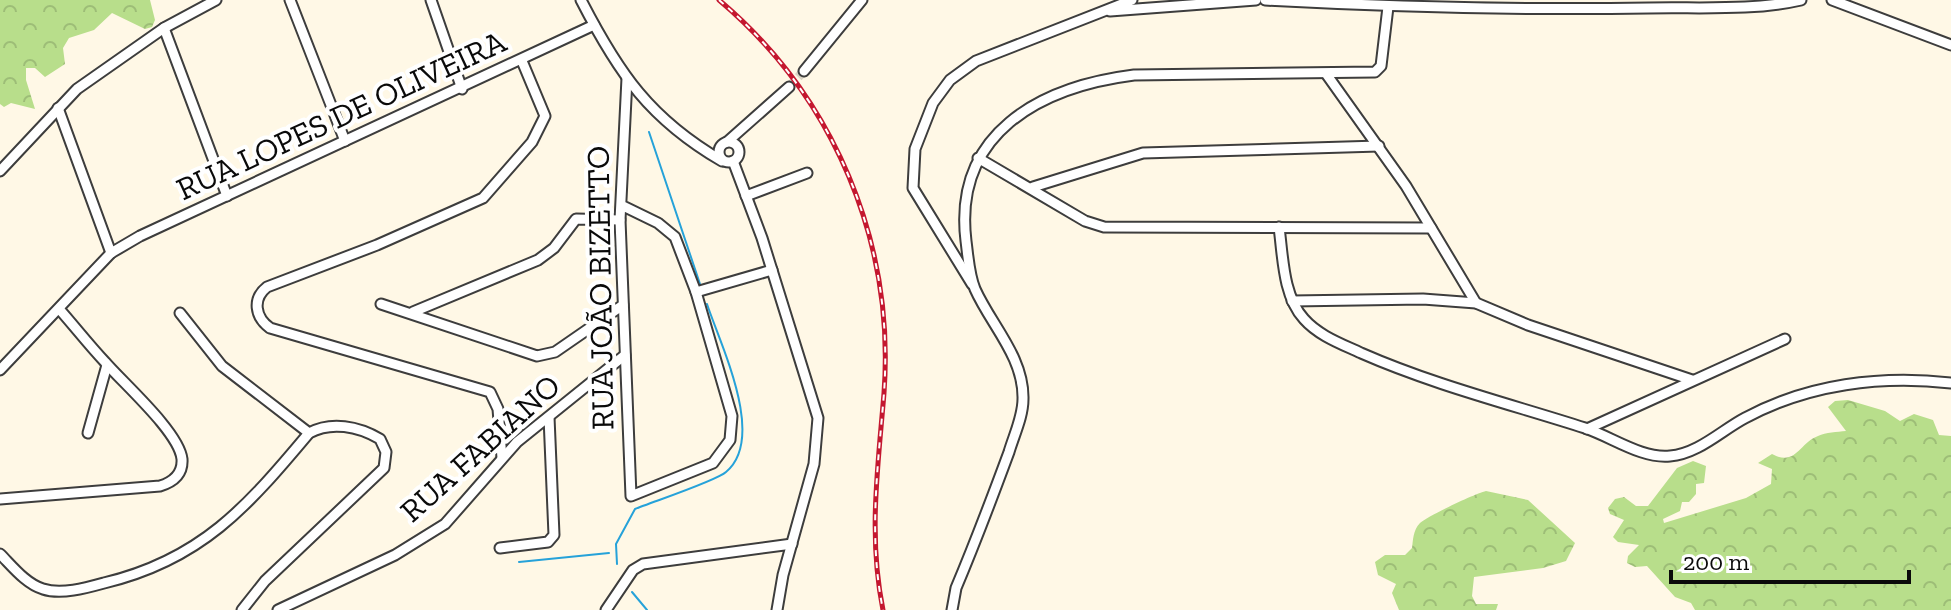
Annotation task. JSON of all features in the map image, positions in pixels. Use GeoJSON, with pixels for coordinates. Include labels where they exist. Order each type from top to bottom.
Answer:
{"type":"FeatureCollection","features":[{"type":"Feature","properties":{"kind":"street"},"geometry":{"type":"LineString","coordinates":[[0,171],[58,108],[90,79],[164,28],[216,0]]}},
{"type":"Feature","properties":{"kind":"street"},"geometry":{"type":"LineString","coordinates":[[290,0],[345,141]]}},
{"type":"Feature","properties":{"kind":"street"},"geometry":{"type":"LineString","coordinates":[[431,0],[462,89]]}},
{"type":"Feature","properties":{"kind":"street"},"geometry":{"type":"LineString","coordinates":[[581,0],[627,78],[657,117],[694,144],[728,161]]}},
{"type":"Feature","properties":{"kind":"street"},"geometry":{"type":"LineString","coordinates":[[804,71],[862,0]]}},
{"type":"Feature","properties":{"kind":"street"},"geometry":{"type":"LineString","coordinates":[[952,610],[956,588],[1023,406],[1021,380],[1014,359],[913,188],[919,135],[933,103],[950,80],[976,61],[1132,0]]}},
{"type":"Feature","properties":{"kind":"street"},"geometry":{"type":"LineString","coordinates":[[1106,11],[1256,0]]}},
{"type":"Feature","properties":{"kind":"street"},"geometry":{"type":"LineString","coordinates":[[1265,0],[1388,7],[1761,5],[1801,0]]}},
{"type":"Feature","properties":{"kind":"street"},"geometry":{"type":"LineString","coordinates":[[1835,0],[1895,27],[1951,45]]}},
{"type":"Feature","properties":{"kind":"street"},"geometry":{"type":"LineString","coordinates":[[974,287],[963,203],[978,158],[1013,119],[1052,99],[1107,80],[1185,74],[1327,75],[1377,71],[1388,7]]}},
{"type":"Feature","properties":{"kind":"street","name":"RUA LOPES DE OLIVEIRA"},"geometry":{"type":"LineString","coordinates":[[111,253],[594,25]]}},
{"type":"Feature","properties":{"kind":"street"},"geometry":{"type":"LineString","coordinates":[[164,28],[227,196]]}},
{"type":"Feature","properties":{"kind":"street"},"geometry":{"type":"LineString","coordinates":[[502,458],[498,409],[490,392],[270,328],[260,319],[257,307],[260,295],[267,287],[377,245],[473,204],[490,192],[532,142],[545,116],[522,61]]}},
{"type":"Feature","properties":{"kind":"street"},"geometry":{"type":"LineString","coordinates":[[1327,75],[1379,146],[1476,303]]}},
{"type":"Feature","properties":{"kind":"street","name":"RUA JOÃO BIZETTO"},"geometry":{"type":"LineString","coordinates":[[627,78],[620,220],[631,496],[699,471],[723,453],[730,440],[729,401],[696,292]]}},
{"type":"Feature","properties":{"kind":"street"},"geometry":{"type":"LineString","coordinates":[[777,610],[814,464],[818,418],[746,196],[728,161],[718,151],[789,87]]}},
{"type":"Feature","properties":{"kind":"street"},"geometry":{"type":"LineString","coordinates":[[0,370],[111,253],[58,108]]}},
{"type":"Feature","properties":{"kind":"street"},"geometry":{"type":"LineString","coordinates":[[694,144],[729,143]]}},
{"type":"Feature","properties":{"kind":"street"},"geometry":{"type":"LineString","coordinates":[[728,161],[739,156],[729,143]]}},
{"type":"Feature","properties":{"kind":"street"},"geometry":{"type":"LineString","coordinates":[[1033,187],[1143,153],[1379,146]]}},
{"type":"Feature","properties":{"kind":"street"},"geometry":{"type":"LineString","coordinates":[[978,158],[1033,187],[1085,221],[1104,227],[1431,228]]}},
{"type":"Feature","properties":{"kind":"street"},"geometry":{"type":"LineString","coordinates":[[746,196],[807,173]]}},
{"type":"Feature","properties":{"kind":"street"},"geometry":{"type":"LineString","coordinates":[[621,205],[658,223],[675,237],[696,292],[772,270]]}},
{"type":"Feature","properties":{"kind":"street"},"geometry":{"type":"LineString","coordinates":[[413,312],[547,255],[576,219],[620,220]]}},
{"type":"Feature","properties":{"kind":"street"},"geometry":{"type":"LineString","coordinates":[[1279,227],[1292,301],[1314,328],[1380,361],[1587,429],[1643,452],[1669,456],[1689,451],[1745,418],[1807,392],[1893,380],[1951,383]]}},
{"type":"Feature","properties":{"kind":"street"},"geometry":{"type":"LineString","coordinates":[[1292,301],[1423,299],[1476,303],[1528,325],[1692,380]]}},
{"type":"Feature","properties":{"kind":"street"},"geometry":{"type":"LineString","coordinates":[[381,304],[413,312],[537,356],[555,352],[623,305]]}},
{"type":"Feature","properties":{"kind":"street"},"geometry":{"type":"LineString","coordinates":[[0,499],[160,486],[175,479],[182,462],[178,450],[134,388],[107,365],[60,310]]}},
{"type":"Feature","properties":{"kind":"street"},"geometry":{"type":"LineString","coordinates":[[180,313],[222,366],[309,433]]}},
{"type":"Feature","properties":{"kind":"street"},"geometry":{"type":"LineString","coordinates":[[1587,429],[1785,339]]}},
{"type":"Feature","properties":{"kind":"street","name":"RUA FABIANO"},"geometry":{"type":"LineString","coordinates":[[278,610],[427,537],[458,512],[502,458],[625,355]]}},
{"type":"Feature","properties":{"kind":"street"},"geometry":{"type":"LineString","coordinates":[[88,433],[107,365]]}},
{"type":"Feature","properties":{"kind":"street"},"geometry":{"type":"LineString","coordinates":[[500,548],[548,542],[554,535],[549,417]]}},
{"type":"Feature","properties":{"kind":"street"},"geometry":{"type":"LineString","coordinates":[[0,554],[32,583],[51,591],[90,587],[158,566],[193,548],[233,517],[309,433],[330,425],[372,434],[384,443],[387,462],[265,581],[242,610]]}},
{"type":"Feature","properties":{"kind":"street"},"geometry":{"type":"LineString","coordinates":[[606,610],[633,570],[643,564],[792,544]]}},
{"type":"Feature","properties":{"kind":"green space"},"geometry":{"type":"Polygon","coordinates":[[[0,0],[150,0],[155,20],[152,27],[145,29],[112,13],[94,30],[69,38],[63,48],[65,64],[45,77],[35,68],[26,68],[26,80],[35,109],[11,103],[4,107],[0,104],[0,0]]]}},
{"type":"Feature","properties":{"kind":"green space"},"geometry":{"type":"Polygon","coordinates":[[[1848,400],[1885,411],[1900,421],[1914,414],[1933,420],[1939,435],[1951,436],[1951,610],[1695,610],[1691,603],[1675,597],[1647,566],[1635,567],[1627,563],[1628,556],[1639,545],[1618,542],[1613,537],[1624,520],[1610,514],[1608,508],[1615,499],[1624,497],[1636,506],[1648,506],[1677,468],[1693,461],[1706,466],[1704,483],[1696,484],[1696,494],[1689,502],[1682,502],[1680,511],[1663,519],[1664,523],[1746,498],[1771,484],[1772,469],[1758,463],[1772,454],[1787,458],[1812,439],[1846,431],[1828,407],[1835,401],[1848,400]]]}},
{"type":"Feature","properties":{"kind":"green space"},"geometry":{"type":"Polygon","coordinates":[[[1486,491],[1528,500],[1575,543],[1566,561],[1543,568],[1474,577],[1472,596],[1476,604],[1498,604],[1496,610],[1399,610],[1392,593],[1396,584],[1378,575],[1375,562],[1385,555],[1405,555],[1412,548],[1420,523],[1486,491]]]}},
{"type":"Feature","properties":{"kind":"waterway"},"geometry":{"type":"LineString","coordinates":[[649,132],[700,284]]}},
{"type":"Feature","properties":{"kind":"waterway"},"geometry":{"type":"LineString","coordinates":[[617,564],[616,544],[635,509],[720,476],[737,457],[742,437],[737,390],[707,304]]}},
{"type":"Feature","properties":{"kind":"waterway"},"geometry":{"type":"LineString","coordinates":[[519,562],[609,553]]}},
{"type":"Feature","properties":{"kind":"waterway"},"geometry":{"type":"LineString","coordinates":[[632,592],[647,610]]}},
{"type":"Feature","properties":{"kind":"tunnel"},"geometry":{"type":"LineString","coordinates":[[789,87],[804,71]]}},
{"type":"Feature","properties":{"kind":"railway"},"geometry":{"type":"LineString","coordinates":[[719,0],[760,39],[795,81],[825,127],[849,176],[867,228],[879,282],[885,337],[875,528],[883,610]]}}]}
